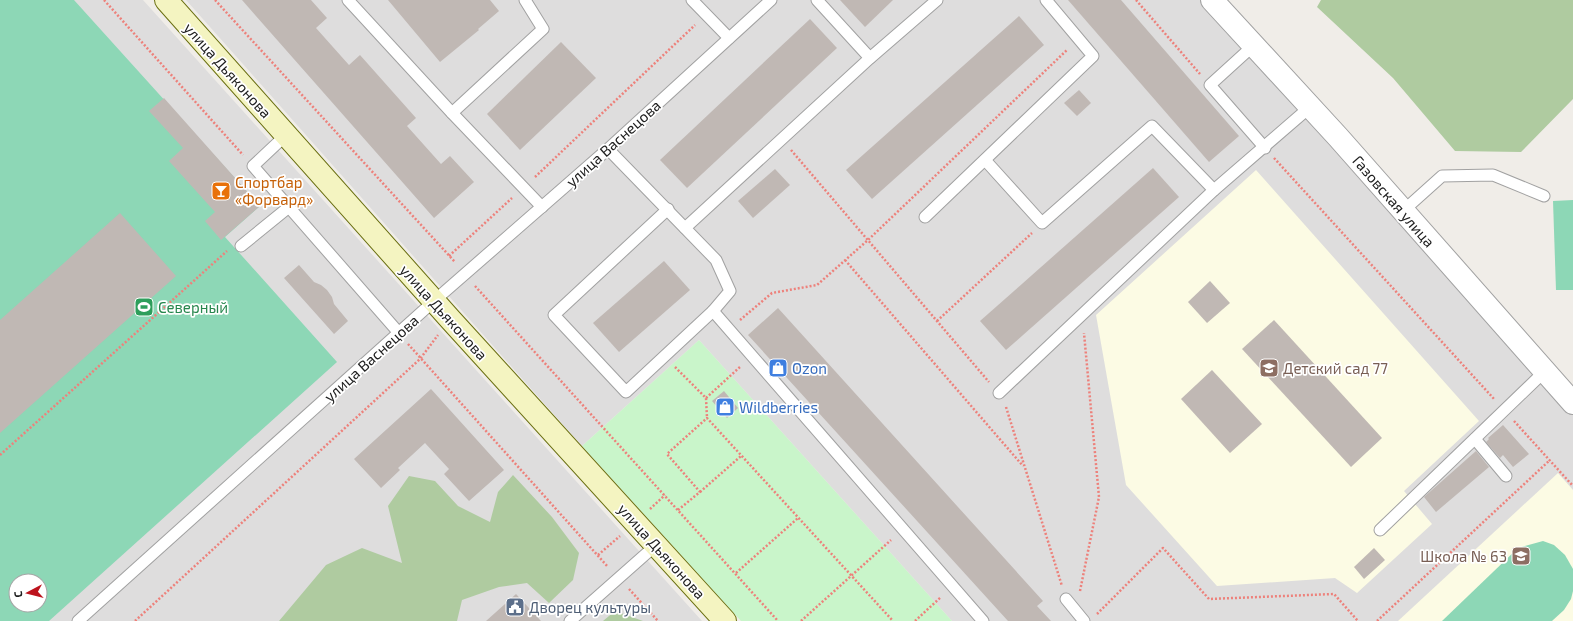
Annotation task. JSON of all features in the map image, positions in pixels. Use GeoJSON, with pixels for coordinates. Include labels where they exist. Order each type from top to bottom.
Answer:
{"type":"FeatureCollection","features":[{"type":"Feature","properties":{"kind":"main road","name":"улица Дьяконова"},"geometry":{"type":"LineString","coordinates":[[166,0],[450,319],[725,621]]}},
{"type":"Feature","properties":{"kind":"street","name":"Газовская улица"},"geometry":{"type":"LineString","coordinates":[[1212,0],[1310,107],[1573,403]]}},
{"type":"Feature","properties":{"kind":"lane"},"geometry":{"type":"LineString","coordinates":[[348,0],[452,113],[542,207]]}},
{"type":"Feature","properties":{"kind":"lane"},"geometry":{"type":"LineString","coordinates":[[452,113],[543,29],[525,0]]}},
{"type":"Feature","properties":{"kind":"lane"},"geometry":{"type":"LineString","coordinates":[[692,0],[729,38]]}},
{"type":"Feature","properties":{"kind":"lane","name":"улица Васнецова"},"geometry":{"type":"LineString","coordinates":[[78,621],[434,301],[608,149],[771,0]]}},
{"type":"Feature","properties":{"kind":"lane"},"geometry":{"type":"LineString","coordinates":[[817,0],[870,58]]}},
{"type":"Feature","properties":{"kind":"lane"},"geometry":{"type":"LineString","coordinates":[[685,228],[870,58],[937,0]]}},
{"type":"Feature","properties":{"kind":"lane"},"geometry":{"type":"LineString","coordinates":[[925,217],[1093,56],[1046,0]]}},
{"type":"Feature","properties":{"kind":"lane"},"geometry":{"type":"LineString","coordinates":[[1254,45],[1210,85],[1265,148]]}},
{"type":"Feature","properties":{"kind":"lane"},"geometry":{"type":"LineString","coordinates":[[999,393],[1214,190],[1265,148],[1310,107]]}},
{"type":"Feature","properties":{"kind":"lane"},"geometry":{"type":"LineString","coordinates":[[985,160],[1042,223],[1152,126],[1214,190]]}},
{"type":"Feature","properties":{"kind":"lane"},"geometry":{"type":"LineString","coordinates":[[286,135],[253,166],[399,333]]}},
{"type":"Feature","properties":{"kind":"lane"},"geometry":{"type":"LineString","coordinates":[[608,149],[668,209],[716,260],[730,291],[713,311],[626,392],[554,315],[668,209]]}},
{"type":"Feature","properties":{"kind":"lane"},"geometry":{"type":"LineString","coordinates":[[1403,212],[1442,176],[1493,175],[1544,196]]}},
{"type":"Feature","properties":{"kind":"lane"},"geometry":{"type":"LineString","coordinates":[[241,246],[289,207]]}},
{"type":"Feature","properties":{"kind":"lane"},"geometry":{"type":"LineString","coordinates":[[713,311],[983,621]]}},
{"type":"Feature","properties":{"kind":"lane"},"geometry":{"type":"LineString","coordinates":[[1380,530],[1544,372]]}},
{"type":"Feature","properties":{"kind":"lane"},"geometry":{"type":"LineString","coordinates":[[1475,438],[1506,476]]}},
{"type":"Feature","properties":{"kind":"lane"},"geometry":{"type":"LineString","coordinates":[[570,621],[656,545]]}},
{"type":"Feature","properties":{"kind":"lane"},"geometry":{"type":"LineString","coordinates":[[1066,599],[1084,621]]}},
{"type":"Feature","properties":{"kind":"path"},"geometry":{"type":"LineString","coordinates":[[104,0],[253,166]]}},
{"type":"Feature","properties":{"kind":"path"},"geometry":{"type":"LineString","coordinates":[[215,0],[465,274]]}},
{"type":"Feature","properties":{"kind":"path"},"geometry":{"type":"LineString","coordinates":[[1136,0],[1210,85]]}},
{"type":"Feature","properties":{"kind":"path"},"geometry":{"type":"LineString","coordinates":[[449,256],[707,14]]}},
{"type":"Feature","properties":{"kind":"path"},"geometry":{"type":"LineString","coordinates":[[729,330],[772,293],[817,285],[868,240],[1078,39]]}},
{"type":"Feature","properties":{"kind":"path"},"geometry":{"type":"LineString","coordinates":[[781,139],[1002,397],[1066,599]]}},
{"type":"Feature","properties":{"kind":"path"},"geometry":{"type":"LineString","coordinates":[[1265,148],[1573,486]]}},
{"type":"Feature","properties":{"kind":"path"},"geometry":{"type":"LineString","coordinates":[[938,321],[1042,223]]}},
{"type":"Feature","properties":{"kind":"path"},"geometry":{"type":"LineString","coordinates":[[0,455],[233,246],[241,246]]}},
{"type":"Feature","properties":{"kind":"path"},"geometry":{"type":"LineString","coordinates":[[845,260],[1024,468]]}},
{"type":"Feature","properties":{"kind":"path"},"geometry":{"type":"LineString","coordinates":[[470,290],[474,284],[736,572],[778,621]]}},
{"type":"Feature","properties":{"kind":"path"},"geometry":{"type":"LineString","coordinates":[[1076,612],[1099,497],[1083,314]]}},
{"type":"Feature","properties":{"kind":"path"},"geometry":{"type":"LineString","coordinates":[[135,621],[420,359],[450,319]]}},
{"type":"Feature","properties":{"kind":"path"},"geometry":{"type":"LineString","coordinates":[[399,333],[420,359],[658,621]]}},
{"type":"Feature","properties":{"kind":"path"},"geometry":{"type":"LineString","coordinates":[[664,356],[706,398],[707,418],[893,621]]}},
{"type":"Feature","properties":{"kind":"path"},"geometry":{"type":"LineString","coordinates":[[706,398],[752,357]]}},
{"type":"Feature","properties":{"kind":"path"},"geometry":{"type":"LineString","coordinates":[[700,492],[667,454],[707,418]]}},
{"type":"Feature","properties":{"kind":"path"},"geometry":{"type":"LineString","coordinates":[[678,510],[741,456]]}},
{"type":"Feature","properties":{"kind":"path"},"geometry":{"type":"LineString","coordinates":[[1377,621],[1550,460]]}},
{"type":"Feature","properties":{"kind":"path"},"geometry":{"type":"LineString","coordinates":[[736,572],[798,518]]}},
{"type":"Feature","properties":{"kind":"path"},"geometry":{"type":"LineString","coordinates":[[801,621],[903,529]]}},
{"type":"Feature","properties":{"kind":"path"},"geometry":{"type":"LineString","coordinates":[[1096,615],[1163,548],[1209,599],[1334,594],[1358,621]]}},
{"type":"Feature","properties":{"kind":"path"},"geometry":{"type":"LineString","coordinates":[[915,621],[953,586]]}},
{"type":"Feature","properties":{"kind":"shaded area"},"geometry":{"type":"Polygon","coordinates":[[[0,0],[143,0],[702,621],[0,621],[0,0]]]}},
{"type":"Feature","properties":{"kind":"shaded area"},"geometry":{"type":"Polygon","coordinates":[[[186,0],[1201,0],[1573,412],[1573,621],[952,621],[699,340],[582,446],[186,0]]]}},
{"type":"Feature","properties":{"kind":"shaded area","name":"Детский сад 77"},"geometry":{"type":"Polygon","coordinates":[[[1256,170],[1479,421],[1404,491],[1432,524],[1357,593],[1335,578],[1217,586],[1126,485],[1096,315],[1256,170]]]}},
{"type":"Feature","properties":{"kind":"shaded area","name":"Школа № 63"},"geometry":{"type":"Polygon","coordinates":[[[1558,473],[1573,490],[1573,621],[1398,621],[1558,473]]]}},
{"type":"Feature","properties":{"kind":"green space","name":"Северный"},"geometry":{"type":"Polygon","coordinates":[[[0,0],[74,0],[260,206],[225,237],[337,362],[49,621],[0,621],[0,0]]]}},
{"type":"Feature","properties":{"kind":"green space"},"geometry":{"type":"Polygon","coordinates":[[[1321,0],[1573,0],[1573,99],[1521,152],[1455,151],[1393,78],[1317,7],[1321,0]]]}},
{"type":"Feature","properties":{"kind":"green space"},"geometry":{"type":"Polygon","coordinates":[[[1573,200],[1573,290],[1556,290],[1553,201],[1573,200]]]}},
{"type":"Feature","properties":{"kind":"green space"},"geometry":{"type":"Polygon","coordinates":[[[699,340],[952,621],[741,621],[582,446],[699,340]]]}},
{"type":"Feature","properties":{"kind":"green space"},"geometry":{"type":"Polygon","coordinates":[[[513,475],[552,517],[579,553],[573,580],[549,603],[527,583],[499,587],[462,600],[457,621],[279,621],[326,565],[362,548],[402,563],[388,506],[409,476],[435,481],[458,506],[490,522],[498,492],[513,475]]]}},
{"type":"Feature","properties":{"kind":"green space"},"geometry":{"type":"Polygon","coordinates":[[[1543,541],[1554,545],[1565,555],[1573,569],[1573,591],[1571,599],[1564,610],[1552,621],[1442,621],[1518,548],[1543,541]]]}},
{"type":"Feature","properties":{"kind":"green space"},"geometry":{"type":"Polygon","coordinates":[[[615,611],[643,621],[603,621],[615,611]]]}},
{"type":"Feature","properties":{"kind":"building"},"geometry":{"type":"Polygon","coordinates":[[[242,0],[311,0],[327,18],[316,28],[349,65],[360,55],[416,118],[407,126],[441,164],[450,156],[474,182],[434,218],[242,0]]]}},
{"type":"Feature","properties":{"kind":"building"},"geometry":{"type":"Polygon","coordinates":[[[388,0],[490,0],[499,11],[478,29],[479,30],[440,62],[388,0]]]}},
{"type":"Feature","properties":{"kind":"building"},"geometry":{"type":"Polygon","coordinates":[[[840,0],[893,0],[865,27],[840,0]]]}},
{"type":"Feature","properties":{"kind":"building"},"geometry":{"type":"Polygon","coordinates":[[[1068,0],[1121,0],[1239,136],[1209,162],[1068,0]]]}},
{"type":"Feature","properties":{"kind":"building"},"geometry":{"type":"Polygon","coordinates":[[[1019,16],[1044,45],[872,199],[846,170],[1019,16]]]}},
{"type":"Feature","properties":{"kind":"building"},"geometry":{"type":"Polygon","coordinates":[[[810,19],[837,48],[687,188],[660,160],[810,19]]]}},
{"type":"Feature","properties":{"kind":"building"},"geometry":{"type":"Polygon","coordinates":[[[561,42],[596,78],[520,150],[487,114],[561,42]]]}},
{"type":"Feature","properties":{"kind":"building"},"geometry":{"type":"Polygon","coordinates":[[[1079,90],[1091,103],[1077,116],[1064,103],[1079,90]]]}},
{"type":"Feature","properties":{"kind":"building","name":"Спортбар «Форвард»"},"geometry":{"type":"Polygon","coordinates":[[[164,98],[260,206],[221,240],[205,221],[215,212],[169,161],[183,148],[149,111],[164,98]]]}},
{"type":"Feature","properties":{"kind":"building"},"geometry":{"type":"Polygon","coordinates":[[[1153,168],[1179,197],[1006,350],[980,321],[1153,168]]]}},
{"type":"Feature","properties":{"kind":"building"},"geometry":{"type":"Polygon","coordinates":[[[775,169],[790,185],[753,218],[738,201],[775,169]]]}},
{"type":"Feature","properties":{"kind":"building"},"geometry":{"type":"Polygon","coordinates":[[[120,213],[176,276],[0,433],[0,320],[120,213]]]}},
{"type":"Feature","properties":{"kind":"building"},"geometry":{"type":"Polygon","coordinates":[[[664,261],[690,290],[619,352],[593,323],[664,261]]]}},
{"type":"Feature","properties":{"kind":"building"},"geometry":{"type":"Polygon","coordinates":[[[299,265],[314,282],[327,290],[332,297],[334,304],[348,321],[334,334],[284,278],[299,265]]]}},
{"type":"Feature","properties":{"kind":"building"},"geometry":{"type":"Polygon","coordinates":[[[1210,281],[1230,303],[1207,323],[1188,302],[1210,281]]]}},
{"type":"Feature","properties":{"kind":"building"},"geometry":{"type":"Polygon","coordinates":[[[778,308],[1043,601],[1037,606],[1051,621],[1008,621],[748,335],[778,308]]]}},
{"type":"Feature","properties":{"kind":"building"},"geometry":{"type":"Polygon","coordinates":[[[1274,320],[1382,438],[1351,467],[1242,349],[1274,320]]]}},
{"type":"Feature","properties":{"kind":"building"},"geometry":{"type":"Polygon","coordinates":[[[1212,370],[1262,424],[1230,453],[1181,399],[1212,370]]]}},
{"type":"Feature","properties":{"kind":"building"},"geometry":{"type":"Polygon","coordinates":[[[431,389],[504,470],[469,501],[444,474],[449,469],[425,443],[398,468],[400,470],[381,488],[354,459],[431,389]]]}},
{"type":"Feature","properties":{"kind":"building"},"geometry":{"type":"Polygon","coordinates":[[[724,391],[738,408],[727,418],[712,401],[724,391]]]}},
{"type":"Feature","properties":{"kind":"building"},"geometry":{"type":"Polygon","coordinates":[[[1503,425],[1529,454],[1513,467],[1503,455],[1500,458],[1486,442],[1489,439],[1488,438],[1503,425]]]}},
{"type":"Feature","properties":{"kind":"building"},"geometry":{"type":"Polygon","coordinates":[[[1476,451],[1489,467],[1436,512],[1424,497],[1476,451]]]}},
{"type":"Feature","properties":{"kind":"building"},"geometry":{"type":"Polygon","coordinates":[[[1374,548],[1385,560],[1364,579],[1354,567],[1374,548]]]}},
{"type":"Feature","properties":{"kind":"building","name":"Дворец культуры"},"geometry":{"type":"Polygon","coordinates":[[[516,594],[541,621],[486,621],[516,594]]]}},
{"type":"Feature","properties":{"kind":"place","name":"Спортбар «Форвард»"},"geometry":{"type":"Point","coordinates":[221,191]}},
{"type":"Feature","properties":{"kind":"place","name":"Северный"},"geometry":{"type":"Point","coordinates":[144,307]}},
{"type":"Feature","properties":{"kind":"place","name":"Ozon"},"geometry":{"type":"Point","coordinates":[778,368]}},
{"type":"Feature","properties":{"kind":"place","name":"Детский сад 77"},"geometry":{"type":"Point","coordinates":[1269,368]}},
{"type":"Feature","properties":{"kind":"place","name":"Wildberries"},"geometry":{"type":"Point","coordinates":[725,407]}},
{"type":"Feature","properties":{"kind":"place","name":"Школа № 63"},"geometry":{"type":"Point","coordinates":[1521,556]}},
{"type":"Feature","properties":{"kind":"place","name":"Дворец культуры"},"geometry":{"type":"Point","coordinates":[515,607]}}]}
